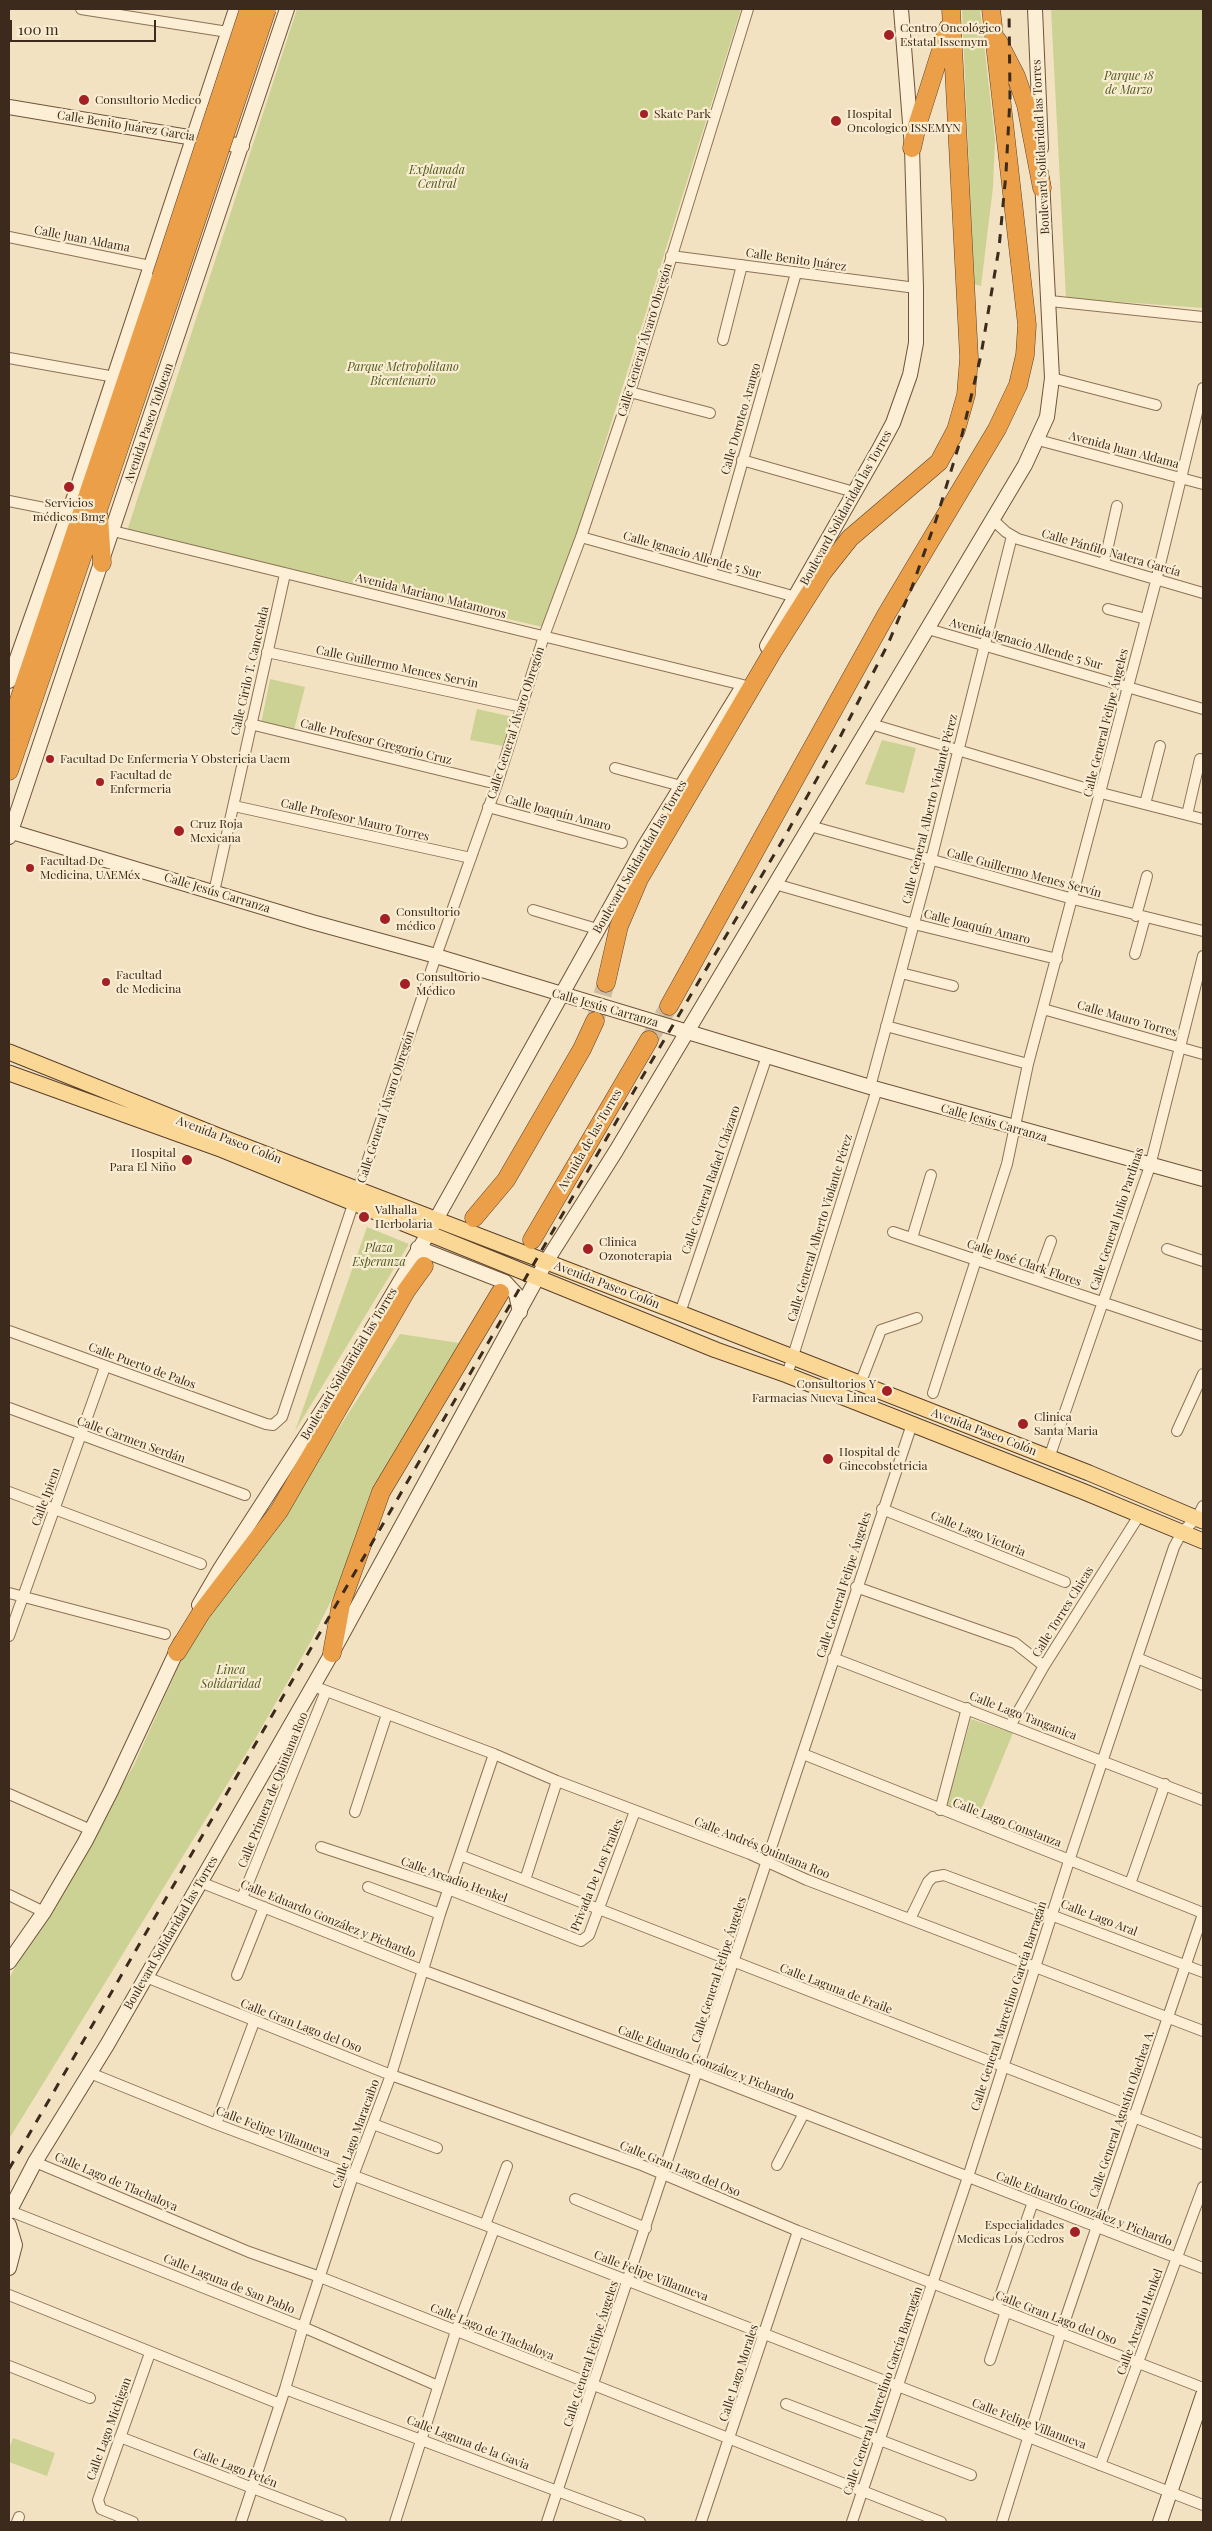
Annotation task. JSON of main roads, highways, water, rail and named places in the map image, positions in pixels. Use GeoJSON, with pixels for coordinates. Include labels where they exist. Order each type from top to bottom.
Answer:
{"type":"FeatureCollection","features":[{"type":"Feature","properties":{"kind":"highway","name":"Avenida Paseo Tollocan"},"geometry":{"type":"LineString","coordinates":[[9,730],[163,273],[249,9]]}},
{"type":"Feature","properties":{"kind":"highway","name":"Avenida Paseo Tollocan"},"geometry":{"type":"LineString","coordinates":[[9,771],[99,509],[163,273],[267,9]]}},
{"type":"Feature","properties":{"kind":"highway"},"geometry":{"type":"LineString","coordinates":[[669,1006],[886,615],[997,429],[1018,385],[1025,355],[1027,325],[991,9]]}},
{"type":"Feature","properties":{"kind":"highway"},"geometry":{"type":"LineString","coordinates":[[912,148],[951,12]]}},
{"type":"Feature","properties":{"kind":"highway","name":"Boulevard Solidaridad las Torres"},"geometry":{"type":"LineString","coordinates":[[606,983],[619,926],[639,879],[773,651],[823,572],[850,538],[939,462],[956,430],[966,395],[969,358],[951,12]]}},
{"type":"Feature","properties":{"kind":"highway"},"geometry":{"type":"LineString","coordinates":[[994,36],[1008,59],[1021,91],[1031,129],[1042,188]]}},
{"type":"Feature","properties":{"kind":"highway"},"geometry":{"type":"LineString","coordinates":[[77,489],[97,468]]}},
{"type":"Feature","properties":{"kind":"highway"},"geometry":{"type":"LineString","coordinates":[[99,509],[102,563]]}},
{"type":"Feature","properties":{"kind":"highway"},"geometry":{"type":"LineString","coordinates":[[474,1218],[506,1180],[582,1049],[594,1021]]}},
{"type":"Feature","properties":{"kind":"highway","name":"Avenida de las Torres"},"geometry":{"type":"LineString","coordinates":[[532,1240],[649,1040]]}},
{"type":"Feature","properties":{"kind":"highway","name":"Boulevard Solidaridad las Torres"},"geometry":{"type":"LineString","coordinates":[[177,1652],[201,1613],[279,1511],[406,1291],[424,1266]]}},
{"type":"Feature","properties":{"kind":"highway","name":"Boulevard Solidaridad las Torres"},"geometry":{"type":"LineString","coordinates":[[332,1653],[341,1604],[381,1492],[500,1293]]}},
{"type":"Feature","properties":{"kind":"main road","name":"Avenida Paseo Tollocan"},"geometry":{"type":"LineString","coordinates":[[9,682],[115,377],[163,273],[181,172],[236,9]]}},
{"type":"Feature","properties":{"kind":"main road","name":"Avenida Paseo Tollocan"},"geometry":{"type":"LineString","coordinates":[[9,833],[12,813],[113,531],[287,9]]}},
{"type":"Feature","properties":{"kind":"main road","name":"Boulevard Solidaridad las Torres"},"geometry":{"type":"LineString","coordinates":[[9,1962],[44,1912],[112,1791],[195,1612],[220,1569],[344,1375],[562,996],[597,929],[796,597],[893,423],[904,396],[916,343],[912,148],[901,9]]}},
{"type":"Feature","properties":{"kind":"main road","name":"Boulevard Solidaridad las Torres"},"geometry":{"type":"LineString","coordinates":[[9,2211],[35,2162],[90,2073],[332,1653],[546,1262],[776,884],[993,520],[1038,440],[1047,417],[1052,378],[1050,301],[1042,188],[1035,9]]}},
{"type":"Feature","properties":{"kind":"main road","name":"Calle Benito Juárez Garcia"},"geometry":{"type":"LineString","coordinates":[[9,107],[194,136],[242,146]]}},
{"type":"Feature","properties":{"kind":"main road"},"geometry":{"type":"LineString","coordinates":[[181,172],[202,165],[215,168],[222,171],[228,188]]}},
{"type":"Feature","properties":{"kind":"main road","name":"Calle Jesús Carranza"},"geometry":{"type":"LineString","coordinates":[[9,833],[312,922],[436,956],[562,996],[1014,1129],[1203,1180]]}},
{"type":"Feature","properties":{"kind":"main road","name":"Avenida Paseo Colón"},"geometry":{"type":"LineString","coordinates":[[9,1052],[225,1144],[357,1196],[432,1225],[546,1262],[680,1312],[1049,1458],[1201,1515]]}},
{"type":"Feature","properties":{"kind":"main road","name":"Avenida Paseo Colón"},"geometry":{"type":"LineString","coordinates":[[9,1073],[225,1144]]}},
{"type":"Feature","properties":{"kind":"main road","name":"Avenida Paseo Colón"},"geometry":{"type":"LineString","coordinates":[[432,1225],[537,1278],[716,1350],[787,1375],[1082,1491],[1203,1541]]}},
{"type":"Feature","properties":{"kind":"main road"},"geometry":{"type":"LineString","coordinates":[[418,1248],[505,1282],[516,1294],[520,1312]]}},
{"type":"Feature","properties":{"kind":"main road"},"geometry":{"type":"LineString","coordinates":[[716,1350],[723,1330]]}},
{"type":"Feature","properties":{"kind":"main road"},"geometry":{"type":"LineString","coordinates":[[1082,1491],[1089,1473]]}},
{"type":"Feature","properties":{"kind":"main road"},"geometry":{"type":"LineString","coordinates":[[9,2225],[15,2245],[9,2268]]}},
{"type":"Feature","properties":{"kind":"main road"},"geometry":{"type":"LineString","coordinates":[[1160,2522],[1203,2395]]}},
{"type":"Feature","properties":{"kind":"tunnel"},"geometry":{"type":"LineString","coordinates":[[595,1021],[606,983]]}},
{"type":"Feature","properties":{"kind":"tunnel"},"geometry":{"type":"LineString","coordinates":[[649,1040],[669,1006]]}},
{"type":"Feature","properties":{"kind":"railway"},"geometry":{"type":"LineString","coordinates":[[9,2169],[641,1079],[784,838],[838,741],[888,644],[912,587],[936,520],[962,435],[981,355],[999,248],[1006,173],[1010,98],[1009,9]]}},
{"type":"Feature","properties":{"kind":"place","name":"Centro Oncológico Estatal Issemym"},"geometry":{"type":"Point","coordinates":[889,35]}},
{"type":"Feature","properties":{"kind":"place","name":"Consultorio Medico"},"geometry":{"type":"Point","coordinates":[84,100]}},
{"type":"Feature","properties":{"kind":"place","name":"Skate Park"},"geometry":{"type":"Point","coordinates":[644,114]}},
{"type":"Feature","properties":{"kind":"place","name":"Hospital Oncologico ISSEMYN"},"geometry":{"type":"Point","coordinates":[836,121]}},
{"type":"Feature","properties":{"kind":"place","name":"Servicios médicos Bmg"},"geometry":{"type":"Point","coordinates":[69,487]}},
{"type":"Feature","properties":{"kind":"place","name":"Facultad De Enfermeria Y Obstericia Uaem"},"geometry":{"type":"Point","coordinates":[50,759]}},
{"type":"Feature","properties":{"kind":"place","name":"Facultad de Enfermeria"},"geometry":{"type":"Point","coordinates":[100,782]}},
{"type":"Feature","properties":{"kind":"place","name":"Cruz Roja Mexicana"},"geometry":{"type":"Point","coordinates":[179,831]}},
{"type":"Feature","properties":{"kind":"place","name":"Facultad De Medicina, UAEMéx"},"geometry":{"type":"Point","coordinates":[30,868]}},
{"type":"Feature","properties":{"kind":"place","name":"Consultorio médico"},"geometry":{"type":"Point","coordinates":[385,919]}},
{"type":"Feature","properties":{"kind":"place","name":"Facultad de Medicina"},"geometry":{"type":"Point","coordinates":[106,982]}},
{"type":"Feature","properties":{"kind":"place","name":"Consultorio Médico"},"geometry":{"type":"Point","coordinates":[405,984]}},
{"type":"Feature","properties":{"kind":"place","name":"Hospital Para El Niño"},"geometry":{"type":"Point","coordinates":[187,1160]}},
{"type":"Feature","properties":{"kind":"place","name":"Valhalla Herbolaria"},"geometry":{"type":"Point","coordinates":[364,1217]}},
{"type":"Feature","properties":{"kind":"place","name":"Clinica Ozonoterapia"},"geometry":{"type":"Point","coordinates":[588,1249]}},
{"type":"Feature","properties":{"kind":"place","name":"Consultorios Y Farmacias Nueva Linea"},"geometry":{"type":"Point","coordinates":[887,1391]}},
{"type":"Feature","properties":{"kind":"place","name":"Clinica Santa Maria"},"geometry":{"type":"Point","coordinates":[1023,1424]}},
{"type":"Feature","properties":{"kind":"place","name":"Hospital de Ginecobstetricia"},"geometry":{"type":"Point","coordinates":[828,1459]}},
{"type":"Feature","properties":{"kind":"place","name":"Especialidades Medicas Los Cedros"},"geometry":{"type":"Point","coordinates":[1075,2232]}},
{"type":"Feature","properties":{"kind":"park label","name":"Parque 18 de Marzo"},"geometry":{"type":"Point","coordinates":[1129,83]}},
{"type":"Feature","properties":{"kind":"park label","name":"Explanada Central"},"geometry":{"type":"Point","coordinates":[437,177]}},
{"type":"Feature","properties":{"kind":"park label","name":"Parque Metropolitano Bicentenario"},"geometry":{"type":"Point","coordinates":[403,374]}},
{"type":"Feature","properties":{"kind":"park label","name":"Plaza Esperanza"},"geometry":{"type":"Point","coordinates":[379,1255]}},
{"type":"Feature","properties":{"kind":"park label","name":"Linea Solidaridad"},"geometry":{"type":"Point","coordinates":[231,1677]}}]}
